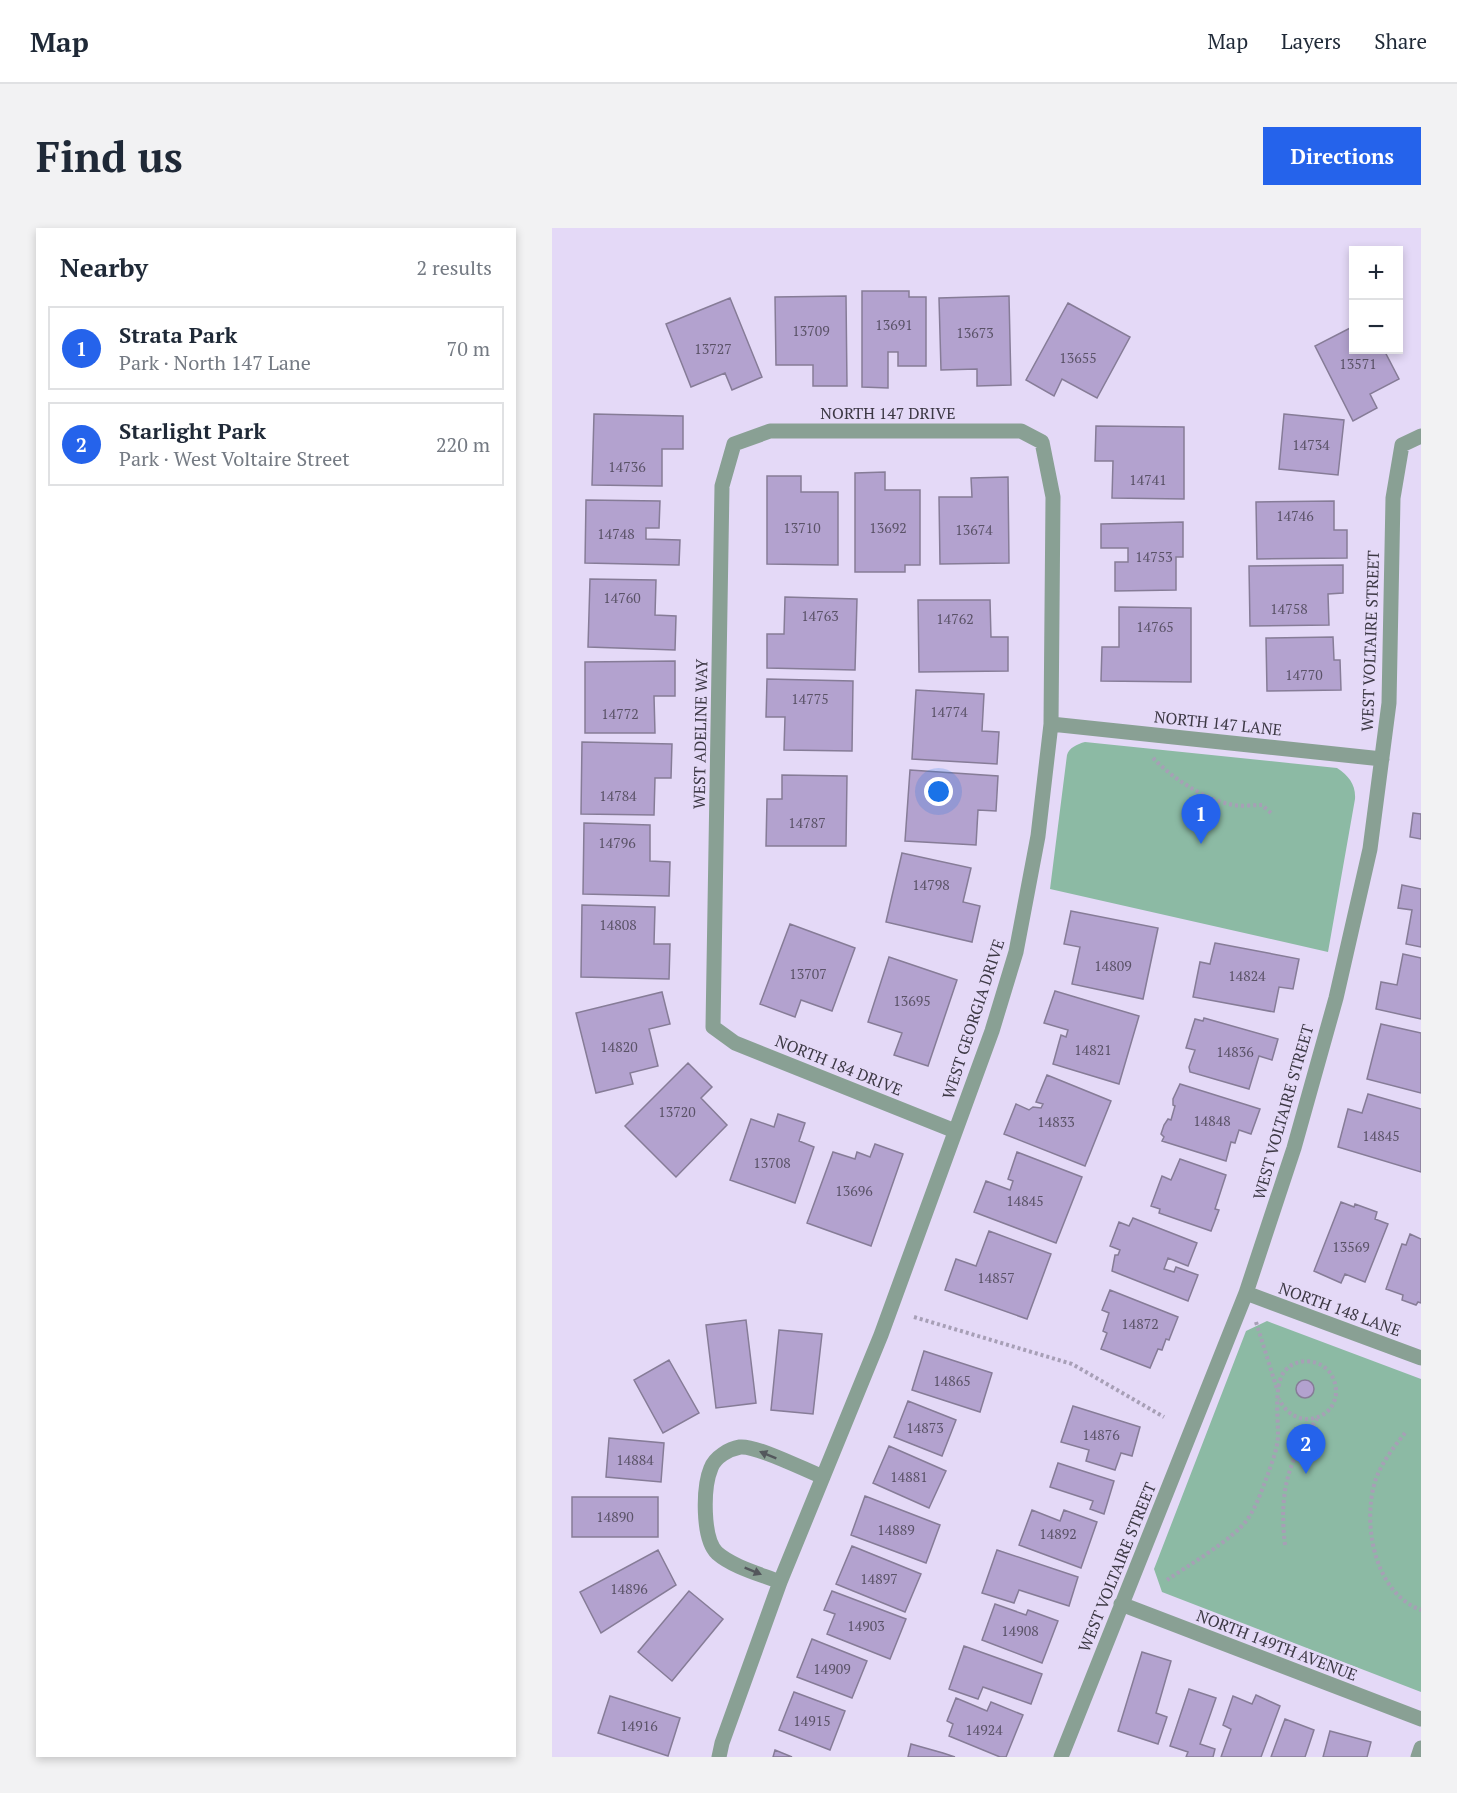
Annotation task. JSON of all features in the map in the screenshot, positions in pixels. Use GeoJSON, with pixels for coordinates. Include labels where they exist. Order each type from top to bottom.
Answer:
{"type":"FeatureCollection","features":[{"type":"Feature","properties":{"kind":"street","name":"NORTH 147 DRIVE"},"geometry":{"type":"LineString","coordinates":[[734,444],[770,431],[1021,431],[1042,442]]}},
{"type":"Feature","properties":{"kind":"street","name":"WEST VOLTAIRE STREET"},"geometry":{"type":"LineString","coordinates":[[1061,1757],[1246,1293],[1294,1148],[1336,998],[1370,849],[1389,703],[1393,498],[1402,445],[1421,436]]}},
{"type":"Feature","properties":{"kind":"street","name":"WEST GEORGIA DRIVE"},"geometry":{"type":"LineString","coordinates":[[719,1757],[780,1582],[880,1335],[992,1031],[1016,952],[1038,836],[1051,723],[1053,497],[1042,442]]}},
{"type":"Feature","properties":{"kind":"street","name":"WEST ADELINE WAY"},"geometry":{"type":"LineString","coordinates":[[712,1027],[722,486],[734,444]]}},
{"type":"Feature","properties":{"kind":"street","name":"NORTH 147 LANE"},"geometry":{"type":"LineString","coordinates":[[1051,723],[1382,759]]}},
{"type":"Feature","properties":{"kind":"street","name":"NORTH 184 DRIVE"},"geometry":{"type":"LineString","coordinates":[[712,1027],[735,1043],[955,1131]]}},
{"type":"Feature","properties":{"kind":"street","name":"NORTH 148 LANE"},"geometry":{"type":"LineString","coordinates":[[1246,1293],[1421,1358]]}},
{"type":"Feature","properties":{"kind":"street"},"geometry":{"type":"LineString","coordinates":[[780,1582],[728,1560],[716,1551],[709,1538],[706,1523],[707,1487],[711,1467],[718,1458],[731,1450],[742,1447],[754,1449],[823,1477]]}},
{"type":"Feature","properties":{"kind":"street","name":"NORTH 149TH AVENUE"},"geometry":{"type":"LineString","coordinates":[[1121,1604],[1421,1719]]}},
{"type":"Feature","properties":{"kind":"street"},"geometry":{"type":"LineString","coordinates":[[1418,1757],[1421,1748]]}},
{"type":"Feature","properties":{"kind":"path"},"geometry":{"type":"LineString","coordinates":[[1153,759],[1178,778],[1213,798],[1232,805],[1262,805],[1271,813]]}},
{"type":"Feature","properties":{"kind":"path"},"geometry":{"type":"LineString","coordinates":[[914,1317],[1072,1364],[1164,1417]]}},
{"type":"Feature","properties":{"kind":"path"},"geometry":{"type":"LineString","coordinates":[[1256,1322],[1279,1399],[1283,1408],[1290,1415],[1308,1420],[1318,1418],[1326,1413],[1336,1396],[1333,1377],[1327,1369],[1310,1361],[1291,1365],[1279,1380],[1277,1390]]}},
{"type":"Feature","properties":{"kind":"path"},"geometry":{"type":"LineString","coordinates":[[1167,1580],[1211,1550],[1247,1521],[1259,1498],[1278,1441],[1279,1399]]}},
{"type":"Feature","properties":{"kind":"path"},"geometry":{"type":"LineString","coordinates":[[1285,1545],[1282,1516],[1286,1481],[1305,1437],[1318,1418]]}},
{"type":"Feature","properties":{"kind":"path"},"geometry":{"type":"LineString","coordinates":[[1405,1433],[1385,1462],[1375,1483],[1370,1522],[1375,1557],[1385,1578],[1406,1603],[1421,1610]]}},
{"type":"Feature","properties":{"kind":"green space"},"geometry":{"type":"Polygon","coordinates":[[[1085,742],[1337,768],[1345,774],[1353,785],[1355,799],[1328,952],[1050,889],[1067,755],[1074,747],[1085,742]]]}},
{"type":"Feature","properties":{"kind":"green space"},"geometry":{"type":"Polygon","coordinates":[[[1267,1321],[1421,1379],[1421,1692],[1162,1592],[1154,1569],[1246,1331],[1267,1321]]]}},
{"type":"Feature","properties":{"kind":"building"},"geometry":{"type":"Polygon","coordinates":[[[862,291],[909,291],[909,297],[926,297],[926,366],[898,366],[898,352],[888,352],[888,388],[862,387],[862,291]]]}},
{"type":"Feature","properties":{"kind":"building"},"geometry":{"type":"Polygon","coordinates":[[[846,296],[847,386],[813,386],[813,365],[776,365],[775,297],[846,296]]]}},
{"type":"Feature","properties":{"kind":"building"},"geometry":{"type":"Polygon","coordinates":[[[1009,296],[1011,385],[977,386],[977,369],[941,370],[939,298],[1009,296]]]}},
{"type":"Feature","properties":{"kind":"building"},"geometry":{"type":"Polygon","coordinates":[[[730,298],[762,377],[732,390],[725,373],[691,387],[666,324],[730,298]]]}},
{"type":"Feature","properties":{"kind":"building"},"geometry":{"type":"Polygon","coordinates":[[[1068,303],[1130,337],[1097,398],[1062,379],[1054,396],[1026,380],[1068,303]]]}},
{"type":"Feature","properties":{"kind":"building"},"geometry":{"type":"Polygon","coordinates":[[[1349,329],[1349,354],[1386,354],[1399,379],[1370,394],[1377,408],[1353,421],[1315,346],[1349,329]]]}},
{"type":"Feature","properties":{"kind":"building"},"geometry":{"type":"Polygon","coordinates":[[[594,414],[683,416],[683,449],[662,449],[662,486],[592,485],[594,414]]]}},
{"type":"Feature","properties":{"kind":"building"},"geometry":{"type":"Polygon","coordinates":[[[1284,414],[1344,420],[1338,475],[1279,469],[1284,414]]]}},
{"type":"Feature","properties":{"kind":"building"},"geometry":{"type":"Polygon","coordinates":[[[1096,426],[1184,427],[1184,499],[1112,498],[1113,461],[1095,461],[1096,426]]]}},
{"type":"Feature","properties":{"kind":"building"},"geometry":{"type":"Polygon","coordinates":[[[885,472],[885,490],[920,490],[920,565],[905,565],[905,572],[855,572],[855,473],[885,472]]]}},
{"type":"Feature","properties":{"kind":"building"},"geometry":{"type":"Polygon","coordinates":[[[767,476],[801,476],[801,492],[838,492],[838,565],[767,564],[767,476]]]}},
{"type":"Feature","properties":{"kind":"building"},"geometry":{"type":"Polygon","coordinates":[[[1008,477],[1009,563],[940,564],[939,497],[972,497],[971,478],[1008,477]]]}},
{"type":"Feature","properties":{"kind":"building"},"geometry":{"type":"Polygon","coordinates":[[[586,500],[660,501],[659,528],[646,528],[646,539],[680,540],[679,565],[585,563],[586,500]]]}},
{"type":"Feature","properties":{"kind":"building"},"geometry":{"type":"Polygon","coordinates":[[[1334,501],[1334,530],[1347,530],[1347,558],[1257,559],[1256,502],[1334,501]]]}},
{"type":"Feature","properties":{"kind":"building"},"geometry":{"type":"Polygon","coordinates":[[[1183,522],[1183,557],[1176,557],[1176,590],[1115,591],[1115,562],[1128,562],[1128,548],[1101,548],[1101,524],[1183,522]]]}},
{"type":"Feature","properties":{"kind":"building"},"geometry":{"type":"Polygon","coordinates":[[[1343,565],[1343,593],[1328,594],[1329,625],[1250,626],[1249,566],[1343,565]]]}},
{"type":"Feature","properties":{"kind":"building"},"geometry":{"type":"Polygon","coordinates":[[[590,579],[656,580],[655,615],[676,616],[675,650],[588,647],[590,579]]]}},
{"type":"Feature","properties":{"kind":"building"},"geometry":{"type":"Polygon","coordinates":[[[785,597],[857,599],[855,670],[767,668],[767,634],[784,634],[785,597]]]}},
{"type":"Feature","properties":{"kind":"building"},"geometry":{"type":"Polygon","coordinates":[[[918,600],[990,600],[991,637],[1008,637],[1008,671],[919,672],[918,600]]]}},
{"type":"Feature","properties":{"kind":"building"},"geometry":{"type":"Polygon","coordinates":[[[1119,607],[1191,608],[1191,682],[1101,681],[1102,647],[1119,647],[1119,607]]]}},
{"type":"Feature","properties":{"kind":"building"},"geometry":{"type":"Polygon","coordinates":[[[1333,637],[1334,660],[1340,660],[1341,690],[1267,691],[1266,638],[1333,637]]]}},
{"type":"Feature","properties":{"kind":"building"},"geometry":{"type":"Polygon","coordinates":[[[675,661],[675,696],[654,696],[655,733],[585,733],[585,662],[675,661]]]}},
{"type":"Feature","properties":{"kind":"building"},"geometry":{"type":"Polygon","coordinates":[[[767,679],[853,681],[852,751],[784,750],[785,717],[766,717],[767,679]]]}},
{"type":"Feature","properties":{"kind":"building"},"geometry":{"type":"Polygon","coordinates":[[[916,690],[984,694],[982,731],[999,732],[997,764],[912,759],[916,690]]]}},
{"type":"Feature","properties":{"kind":"building"},"geometry":{"type":"Polygon","coordinates":[[[582,742],[672,744],[671,778],[655,778],[654,815],[581,814],[582,742]]]}},
{"type":"Feature","properties":{"kind":"building"},"geometry":{"type":"Polygon","coordinates":[[[910,770],[998,776],[996,811],[978,810],[976,845],[905,841],[910,770]]]}},
{"type":"Feature","properties":{"kind":"building"},"geometry":{"type":"Polygon","coordinates":[[[782,775],[847,776],[846,846],[766,846],[767,799],[782,799],[782,775]]]}},
{"type":"Feature","properties":{"kind":"building"},"geometry":{"type":"Polygon","coordinates":[[[1413,813],[1421,814],[1421,839],[1410,837],[1413,813]]]}},
{"type":"Feature","properties":{"kind":"building"},"geometry":{"type":"Polygon","coordinates":[[[584,823],[650,825],[650,861],[670,862],[669,896],[583,894],[584,823]]]}},
{"type":"Feature","properties":{"kind":"building"},"geometry":{"type":"Polygon","coordinates":[[[902,853],[971,868],[963,902],[980,906],[972,942],[886,922],[902,853]]]}},
{"type":"Feature","properties":{"kind":"building"},"geometry":{"type":"Polygon","coordinates":[[[1402,885],[1421,889],[1421,947],[1406,944],[1412,910],[1398,908],[1402,885]]]}},
{"type":"Feature","properties":{"kind":"building"},"geometry":{"type":"Polygon","coordinates":[[[582,905],[655,907],[654,944],[670,944],[669,979],[581,977],[582,905]]]}},
{"type":"Feature","properties":{"kind":"building"},"geometry":{"type":"Polygon","coordinates":[[[1071,911],[1158,928],[1143,999],[1072,984],[1080,947],[1064,944],[1071,911]]]}},
{"type":"Feature","properties":{"kind":"building"},"geometry":{"type":"Polygon","coordinates":[[[790,924],[855,948],[832,1011],[801,1000],[795,1017],[760,1004],[790,924]]]}},
{"type":"Feature","properties":{"kind":"building"},"geometry":{"type":"Polygon","coordinates":[[[1215,943],[1299,959],[1293,989],[1279,987],[1274,1012],[1193,997],[1200,962],[1210,964],[1215,943]]]}},
{"type":"Feature","properties":{"kind":"building"},"geometry":{"type":"Polygon","coordinates":[[[1403,954],[1421,958],[1421,1019],[1376,1009],[1381,982],[1397,985],[1403,954]]]}},
{"type":"Feature","properties":{"kind":"building"},"geometry":{"type":"Polygon","coordinates":[[[889,957],[957,980],[928,1066],[894,1055],[902,1033],[868,1022],[889,957]]]}},
{"type":"Feature","properties":{"kind":"building"},"geometry":{"type":"Polygon","coordinates":[[[1055,991],[1139,1016],[1119,1084],[1053,1064],[1061,1035],[1066,1037],[1068,1030],[1044,1023],[1055,991]]]}},
{"type":"Feature","properties":{"kind":"building"},"geometry":{"type":"Polygon","coordinates":[[[662,992],[670,1024],[649,1029],[658,1066],[630,1073],[633,1084],[596,1093],[576,1013],[662,992]]]}},
{"type":"Feature","properties":{"kind":"building"},"geometry":{"type":"Polygon","coordinates":[[[1204,1018],[1278,1039],[1272,1060],[1259,1056],[1249,1089],[1190,1072],[1189,1067],[1195,1050],[1186,1048],[1195,1019],[1203,1021],[1204,1018]]]}},
{"type":"Feature","properties":{"kind":"building"},"geometry":{"type":"Polygon","coordinates":[[[1381,1024],[1421,1033],[1421,1093],[1367,1079],[1381,1024]]]}},
{"type":"Feature","properties":{"kind":"building"},"geometry":{"type":"Polygon","coordinates":[[[688,1063],[712,1087],[701,1098],[727,1125],[676,1177],[625,1126],[688,1063]]]}},
{"type":"Feature","properties":{"kind":"building"},"geometry":{"type":"Polygon","coordinates":[[[1047,1075],[1111,1101],[1085,1166],[1004,1134],[1016,1104],[1029,1110],[1033,1107],[1041,1108],[1043,1104],[1036,1102],[1047,1075]]]}},
{"type":"Feature","properties":{"kind":"building"},"geometry":{"type":"Polygon","coordinates":[[[1180,1084],[1260,1109],[1251,1134],[1239,1130],[1235,1143],[1231,1142],[1226,1161],[1162,1141],[1164,1137],[1161,1134],[1168,1119],[1171,1120],[1175,1106],[1173,1099],[1180,1084]]]}},
{"type":"Feature","properties":{"kind":"building"},"geometry":{"type":"Polygon","coordinates":[[[1368,1094],[1421,1109],[1421,1172],[1338,1147],[1348,1109],[1362,1113],[1368,1094]]]}},
{"type":"Feature","properties":{"kind":"building"},"geometry":{"type":"Polygon","coordinates":[[[778,1114],[805,1123],[799,1141],[814,1147],[795,1203],[730,1180],[751,1119],[774,1127],[778,1114]]]}},
{"type":"Feature","properties":{"kind":"building"},"geometry":{"type":"Polygon","coordinates":[[[875,1144],[903,1154],[871,1246],[807,1223],[833,1152],[855,1159],[857,1152],[870,1157],[875,1144]]]}},
{"type":"Feature","properties":{"kind":"building"},"geometry":{"type":"Polygon","coordinates":[[[1017,1152],[1082,1177],[1056,1243],[974,1212],[986,1181],[1010,1190],[1013,1181],[1008,1179],[1017,1152]]]}},
{"type":"Feature","properties":{"kind":"building"},"geometry":{"type":"Polygon","coordinates":[[[1180,1159],[1226,1175],[1215,1209],[1219,1210],[1211,1231],[1159,1213],[1160,1209],[1151,1206],[1162,1176],[1171,1180],[1180,1159]]]}},
{"type":"Feature","properties":{"kind":"building"},"geometry":{"type":"Polygon","coordinates":[[[1341,1202],[1354,1207],[1355,1204],[1377,1212],[1375,1219],[1388,1224],[1365,1282],[1345,1274],[1341,1283],[1314,1271],[1341,1202]]]}},
{"type":"Feature","properties":{"kind":"building"},"geometry":{"type":"Polygon","coordinates":[[[1133,1218],[1197,1243],[1188,1266],[1168,1258],[1164,1269],[1174,1272],[1176,1267],[1198,1275],[1188,1301],[1112,1271],[1115,1255],[1118,1255],[1120,1250],[1110,1246],[1119,1222],[1129,1226],[1133,1218]]]}},
{"type":"Feature","properties":{"kind":"building"},"geometry":{"type":"Polygon","coordinates":[[[989,1231],[1051,1254],[1027,1319],[945,1290],[956,1259],[976,1266],[989,1231]]]}},
{"type":"Feature","properties":{"kind":"building"},"geometry":{"type":"Polygon","coordinates":[[[1410,1234],[1421,1239],[1421,1303],[1418,1302],[1416,1305],[1402,1300],[1403,1295],[1386,1289],[1402,1244],[1406,1245],[1410,1234]]]}},
{"type":"Feature","properties":{"kind":"building"},"geometry":{"type":"Polygon","coordinates":[[[1110,1290],[1178,1317],[1169,1340],[1166,1339],[1162,1350],[1158,1349],[1150,1368],[1101,1349],[1107,1333],[1103,1331],[1109,1313],[1102,1310],[1110,1290]]]}},
{"type":"Feature","properties":{"kind":"building"},"geometry":{"type":"Polygon","coordinates":[[[746,1320],[756,1403],[716,1408],[706,1325],[746,1320]]]}},
{"type":"Feature","properties":{"kind":"building"},"geometry":{"type":"Polygon","coordinates":[[[779,1330],[822,1334],[813,1414],[771,1410],[779,1330]]]}},
{"type":"Feature","properties":{"kind":"building"},"geometry":{"type":"Polygon","coordinates":[[[924,1351],[992,1373],[980,1412],[912,1390],[924,1351]]]}},
{"type":"Feature","properties":{"kind":"building"},"geometry":{"type":"Polygon","coordinates":[[[669,1360],[699,1413],[663,1433],[634,1380],[669,1360]]]}},
{"type":"Feature","properties":{"kind":"building"},"geometry":{"type":"Polygon","coordinates":[[[1301,1380],[1309,1380],[1314,1385],[1312,1396],[1301,1398],[1296,1393],[1296,1385],[1301,1380]]]}},
{"type":"Feature","properties":{"kind":"building"},"geometry":{"type":"Polygon","coordinates":[[[908,1401],[956,1420],[942,1456],[894,1437],[908,1401]]]}},
{"type":"Feature","properties":{"kind":"building"},"geometry":{"type":"Polygon","coordinates":[[[1073,1406],[1140,1427],[1132,1456],[1121,1453],[1115,1470],[1086,1461],[1089,1450],[1061,1442],[1073,1406]]]}},
{"type":"Feature","properties":{"kind":"building"},"geometry":{"type":"Polygon","coordinates":[[[609,1438],[664,1443],[661,1482],[606,1477],[609,1438]]]}},
{"type":"Feature","properties":{"kind":"building"},"geometry":{"type":"Polygon","coordinates":[[[889,1446],[946,1471],[929,1508],[873,1483],[889,1446]]]}},
{"type":"Feature","properties":{"kind":"building"},"geometry":{"type":"Polygon","coordinates":[[[1058,1463],[1114,1481],[1104,1514],[1090,1509],[1093,1501],[1050,1487],[1058,1463]]]}},
{"type":"Feature","properties":{"kind":"building"},"geometry":{"type":"Polygon","coordinates":[[[865,1496],[940,1525],[926,1563],[851,1535],[865,1496]]]}},
{"type":"Feature","properties":{"kind":"building"},"geometry":{"type":"Polygon","coordinates":[[[572,1497],[658,1497],[658,1537],[572,1537],[572,1497]]]}},
{"type":"Feature","properties":{"kind":"building"},"geometry":{"type":"Polygon","coordinates":[[[1032,1510],[1060,1521],[1064,1510],[1097,1522],[1081,1568],[1019,1545],[1032,1510]]]}},
{"type":"Feature","properties":{"kind":"building"},"geometry":{"type":"Polygon","coordinates":[[[852,1546],[921,1574],[905,1612],[836,1584],[852,1546]]]}},
{"type":"Feature","properties":{"kind":"building"},"geometry":{"type":"Polygon","coordinates":[[[658,1550],[676,1585],[601,1633],[580,1592],[658,1550]]]}},
{"type":"Feature","properties":{"kind":"building"},"geometry":{"type":"Polygon","coordinates":[[[997,1550],[1078,1577],[1069,1606],[1019,1590],[1014,1603],[982,1593],[997,1550]]]}},
{"type":"Feature","properties":{"kind":"building"},"geometry":{"type":"Polygon","coordinates":[[[689,1591],[723,1619],[672,1681],[638,1652],[689,1591]]]}},
{"type":"Feature","properties":{"kind":"building"},"geometry":{"type":"Polygon","coordinates":[[[832,1591],[906,1619],[890,1659],[827,1634],[835,1614],[824,1610],[832,1591]]]}},
{"type":"Feature","properties":{"kind":"building"},"geometry":{"type":"Polygon","coordinates":[[[995,1604],[1026,1615],[1028,1610],[1058,1621],[1042,1663],[982,1640],[995,1604]]]}},
{"type":"Feature","properties":{"kind":"building"},"geometry":{"type":"Polygon","coordinates":[[[812,1639],[867,1661],[852,1698],[797,1677],[812,1639]]]}},
{"type":"Feature","properties":{"kind":"building"},"geometry":{"type":"Polygon","coordinates":[[[964,1646],[1042,1674],[1031,1704],[983,1687],[978,1699],[949,1689],[964,1646]]]}},
{"type":"Feature","properties":{"kind":"building"},"geometry":{"type":"Polygon","coordinates":[[[1142,1652],[1171,1661],[1156,1713],[1167,1717],[1158,1744],[1118,1731],[1142,1652]]]}},
{"type":"Feature","properties":{"kind":"building"},"geometry":{"type":"Polygon","coordinates":[[[1189,1689],[1216,1698],[1200,1744],[1215,1749],[1213,1757],[1186,1757],[1188,1752],[1170,1746],[1189,1689]]]}},
{"type":"Feature","properties":{"kind":"building"},"geometry":{"type":"Polygon","coordinates":[[[794,1692],[845,1711],[830,1750],[779,1730],[794,1692]]]}},
{"type":"Feature","properties":{"kind":"building"},"geometry":{"type":"Polygon","coordinates":[[[1256,1695],[1280,1706],[1261,1757],[1221,1757],[1231,1729],[1223,1725],[1233,1696],[1252,1704],[1256,1695]]]}},
{"type":"Feature","properties":{"kind":"building"},"geometry":{"type":"Polygon","coordinates":[[[610,1696],[680,1718],[668,1756],[598,1733],[610,1696]]]}},
{"type":"Feature","properties":{"kind":"building"},"geometry":{"type":"Polygon","coordinates":[[[956,1698],[987,1711],[991,1702],[1023,1715],[1006,1757],[1000,1757],[949,1736],[953,1724],[947,1721],[956,1698]]]}},
{"type":"Feature","properties":{"kind":"building"},"geometry":{"type":"Polygon","coordinates":[[[1285,1719],[1314,1730],[1305,1757],[1271,1757],[1285,1719]]]}},
{"type":"Feature","properties":{"kind":"building"},"geometry":{"type":"Polygon","coordinates":[[[1330,1731],[1371,1742],[1367,1757],[1323,1757],[1330,1731]]]}},
{"type":"Feature","properties":{"kind":"building"},"geometry":{"type":"Polygon","coordinates":[[[911,1744],[943,1753],[955,1757],[908,1757],[911,1744]]]}},
{"type":"Feature","properties":{"kind":"building"},"geometry":{"type":"Polygon","coordinates":[[[775,1750],[792,1757],[773,1757],[775,1750]]]}},
{"type":"Feature","properties":{"kind":"place","name":"Strata Park"},"geometry":{"type":"Point","coordinates":[1201,844]}},
{"type":"Feature","properties":{"kind":"place","name":"Starlight Park"},"geometry":{"type":"Point","coordinates":[1306,1474]}}]}
